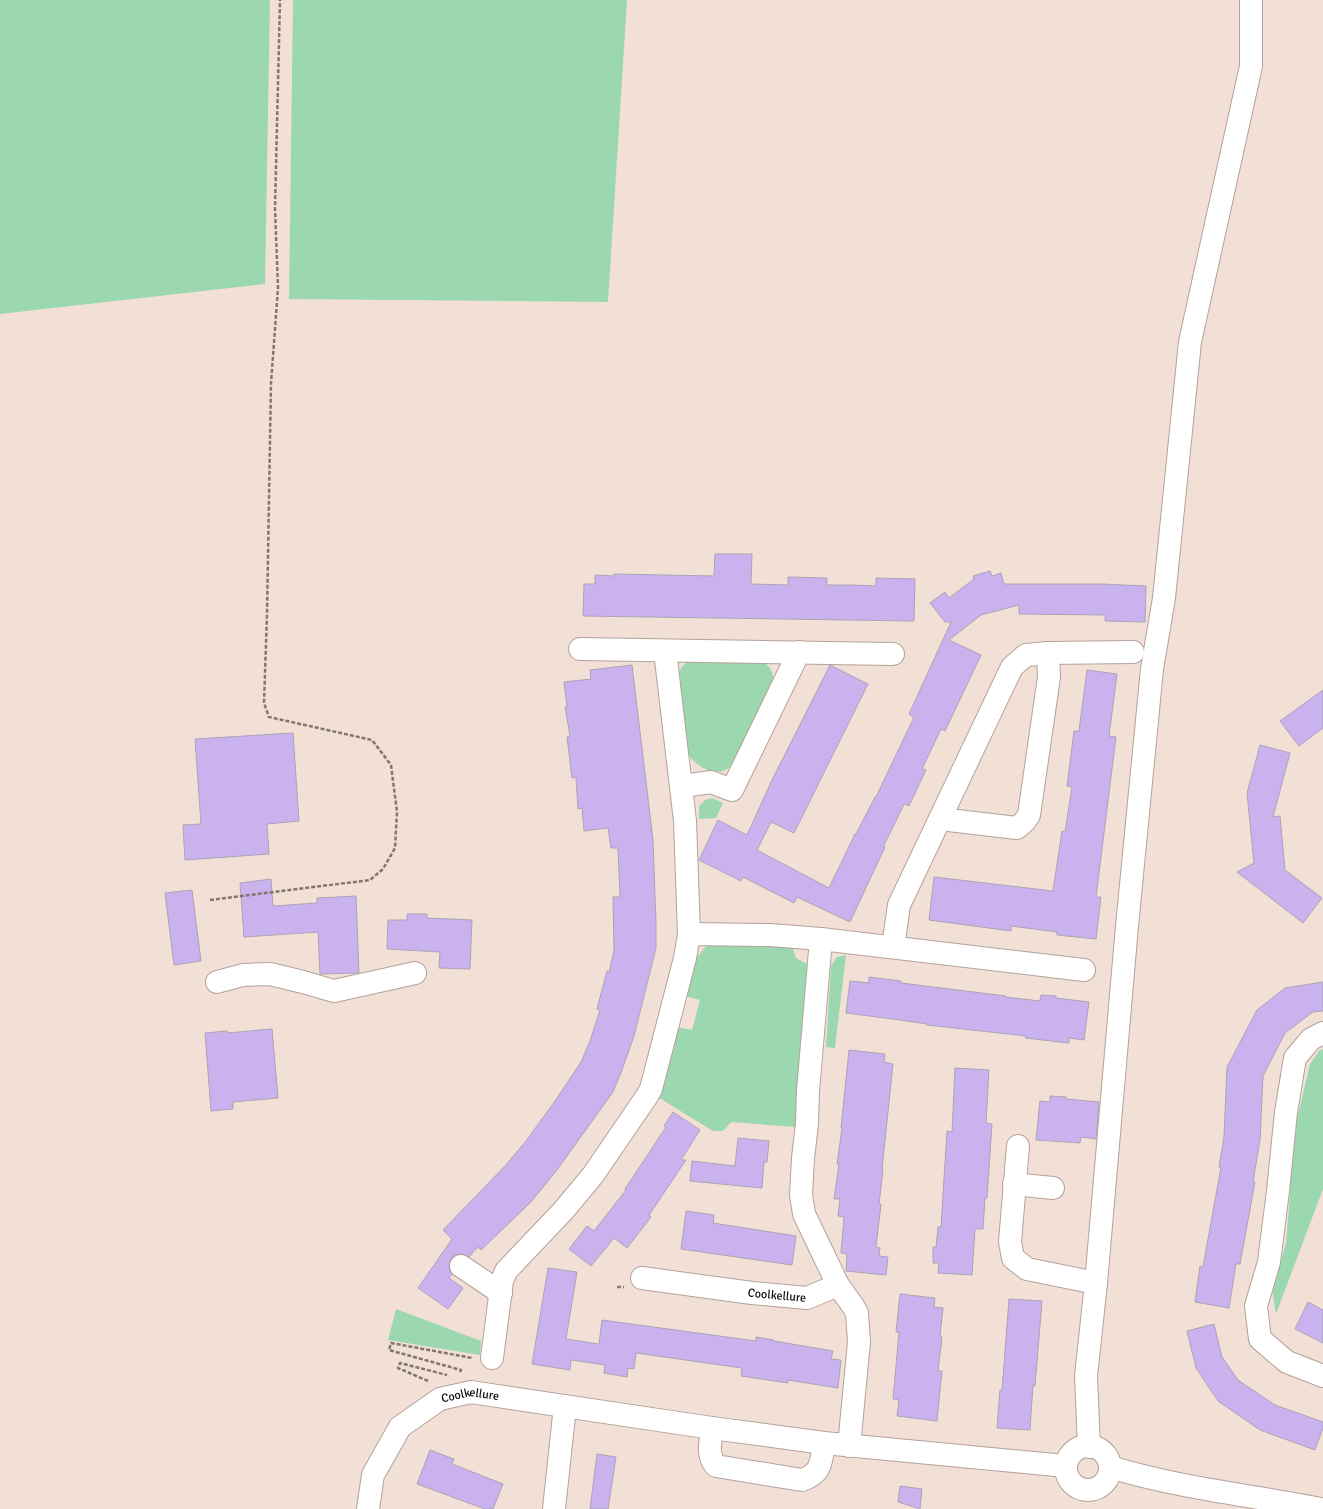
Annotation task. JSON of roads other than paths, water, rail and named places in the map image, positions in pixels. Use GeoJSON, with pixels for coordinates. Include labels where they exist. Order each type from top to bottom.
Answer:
{"type":"FeatureCollection","features":[{"type":"Feature","properties":{"kind":"street"},"geometry":{"type":"LineString","coordinates":[[1089,1447],[1086,1376],[1096,1283],[1129,902],[1152,669],[1164,598],[1190,342],[1252,66],[1251,0]]}},
{"type":"Feature","properties":{"kind":"street"},"geometry":{"type":"LineString","coordinates":[[580,649],[893,654]]}},
{"type":"Feature","properties":{"kind":"street"},"geometry":{"type":"LineString","coordinates":[[484,1358],[506,1271],[563,1211],[593,1175],[647,1096],[657,1069],[685,958],[689,934],[685,821],[682,786],[664,651]]}},
{"type":"Feature","properties":{"kind":"street"},"geometry":{"type":"LineString","coordinates":[[682,786],[711,782],[732,790],[799,652]]}},
{"type":"Feature","properties":{"kind":"street"},"geometry":{"type":"LineString","coordinates":[[893,947],[899,905],[1012,667],[1026,655],[1048,653],[1133,652]]}},
{"type":"Feature","properties":{"kind":"street"},"geometry":{"type":"LineString","coordinates":[[940,819],[1017,828],[1029,815],[1049,677],[1048,653]]}},
{"type":"Feature","properties":{"kind":"street"},"geometry":{"type":"LineString","coordinates":[[689,934],[770,935],[821,939],[1084,970]]}},
{"type":"Feature","properties":{"kind":"street"},"geometry":{"type":"LineString","coordinates":[[821,939],[801,1195],[804,1214],[838,1285],[857,1312],[859,1342],[849,1446]]}},
{"type":"Feature","properties":{"kind":"street"},"geometry":{"type":"LineString","coordinates":[[217,982],[243,975],[270,974],[334,991],[416,972]]}},
{"type":"Feature","properties":{"kind":"street"},"geometry":{"type":"LineString","coordinates":[[1323,1033],[1311,1039],[1295,1058],[1286,1112],[1269,1262],[1256,1306],[1260,1340],[1287,1362],[1323,1376]]}},
{"type":"Feature","properties":{"kind":"street"},"geometry":{"type":"LineString","coordinates":[[1018,1146],[1010,1242],[1013,1258],[1027,1268],[1096,1283]]}},
{"type":"Feature","properties":{"kind":"street"},"geometry":{"type":"LineString","coordinates":[[1014,1184],[1053,1188]]}},
{"type":"Feature","properties":{"kind":"street"},"geometry":{"type":"LineString","coordinates":[[461,1266],[501,1293]]}},
{"type":"Feature","properties":{"kind":"street","name":"Coolkellure"},"geometry":{"type":"LineString","coordinates":[[642,1278],[752,1293],[807,1298],[838,1285]]}},
{"type":"Feature","properties":{"kind":"street","name":"Coolkellure"},"geometry":{"type":"LineString","coordinates":[[368,1509],[373,1475],[400,1426],[440,1399],[455,1383],[471,1392],[824,1444],[1066,1466]]}},
{"type":"Feature","properties":{"kind":"street"},"geometry":{"type":"LineString","coordinates":[[554,1509],[565,1406]]}},
{"type":"Feature","properties":{"kind":"street"},"geometry":{"type":"LineString","coordinates":[[712,1428],[710,1460],[716,1466],[802,1480],[812,1476],[819,1468],[824,1444]]}},
{"type":"Feature","properties":{"kind":"street"},"geometry":{"type":"LineString","coordinates":[[1089,1447],[1101,1451],[1109,1461],[1110,1467],[1107,1480],[1082,1499],[1068,1478],[1066,1466],[1072,1454],[1077,1450],[1089,1447]]}},
{"type":"Feature","properties":{"kind":"street"},"geometry":{"type":"LineString","coordinates":[[1110,1467],[1136,1475],[1190,1487],[1275,1500],[1321,1509]]}}]}
